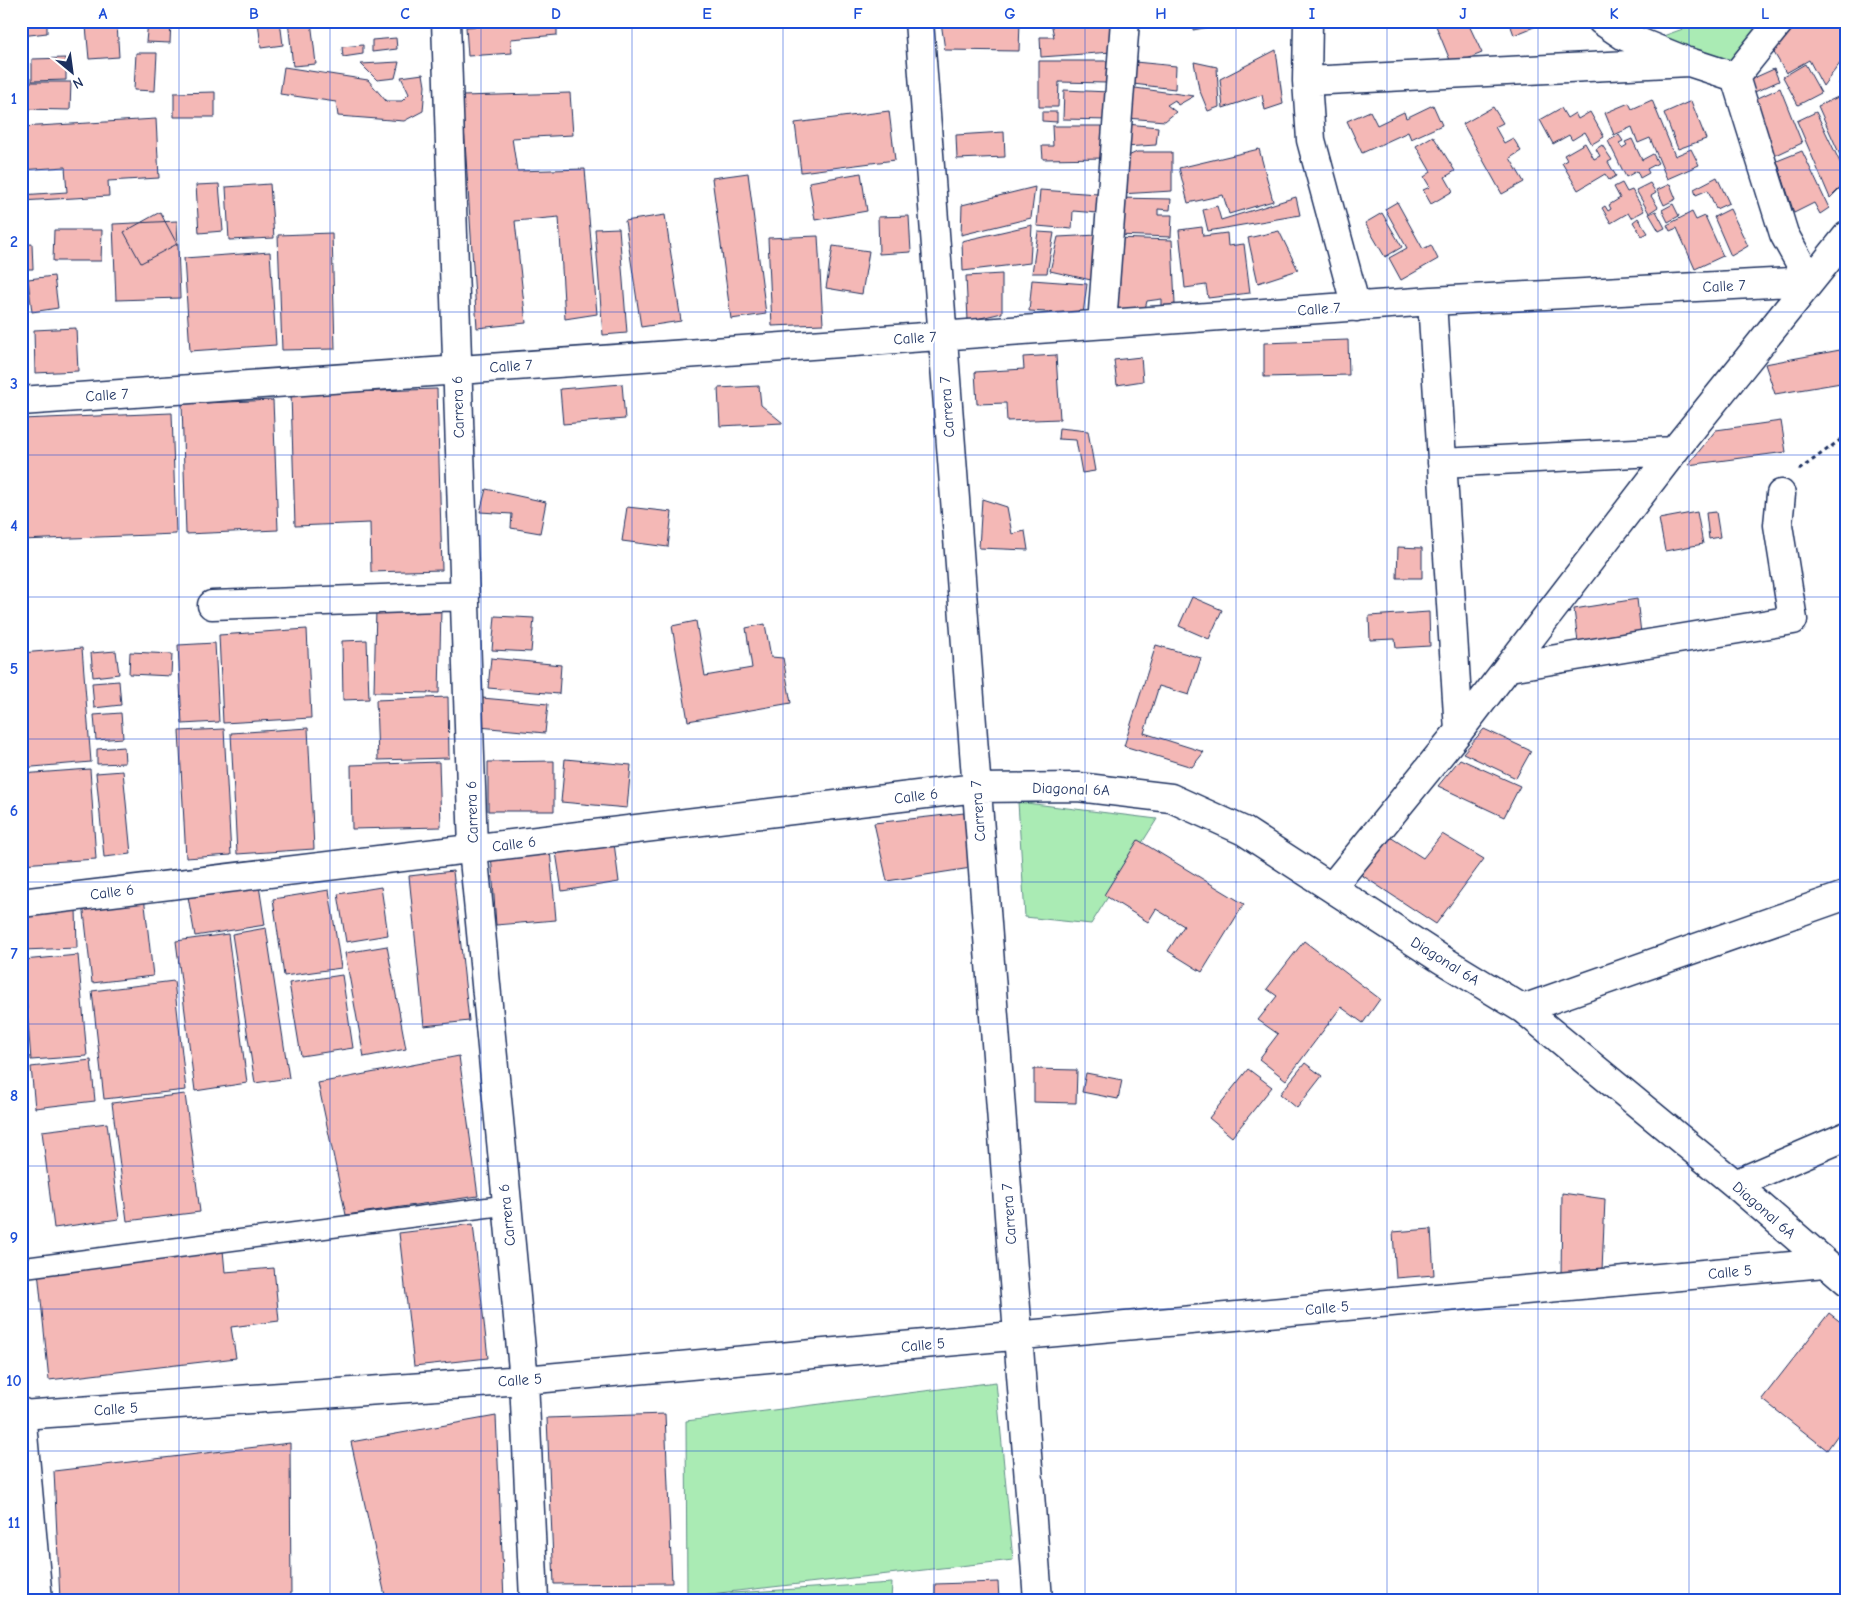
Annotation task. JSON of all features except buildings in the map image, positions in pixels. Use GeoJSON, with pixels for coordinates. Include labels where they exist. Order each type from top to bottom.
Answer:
{"type":"FeatureCollection","features":[{"type":"Feature","properties":{"kind":"street","name":"Carrera 6"},"geometry":{"type":"LineString","coordinates":[[446,21],[473,849],[524,1380],[534,1600]]}},
{"type":"Feature","properties":{"kind":"street","name":"Carrera 7"},"geometry":{"type":"LineString","coordinates":[[919,21],[1038,1600]]}},
{"type":"Feature","properties":{"kind":"street"},"geometry":{"type":"LineString","coordinates":[[1102,324],[1125,21]]}},
{"type":"Feature","properties":{"kind":"street"},"geometry":{"type":"LineString","coordinates":[[1308,21],[1307,81],[1311,140],[1356,307]]}},
{"type":"Feature","properties":{"kind":"street"},"geometry":{"type":"LineString","coordinates":[[1602,21],[1624,36],[1689,62],[1735,77]]}},
{"type":"Feature","properties":{"kind":"street"},"geometry":{"type":"LineString","coordinates":[[1735,77],[1780,21]]}},
{"type":"Feature","properties":{"kind":"street"},"geometry":{"type":"LineString","coordinates":[[1307,81],[1689,62]]}},
{"type":"Feature","properties":{"kind":"street"},"geometry":{"type":"LineString","coordinates":[[1735,77],[1784,234],[1810,281]]}},
{"type":"Feature","properties":{"kind":"street"},"geometry":{"type":"LineString","coordinates":[[1332,887],[1459,731],[1674,452],[1847,236]]}},
{"type":"Feature","properties":{"kind":"street","name":"Calle 7"},"geometry":{"type":"LineString","coordinates":[[21,401],[1432,301],[1810,281]]}},
{"type":"Feature","properties":{"kind":"street"},"geometry":{"type":"LineString","coordinates":[[1432,301],[1459,731]]}},
{"type":"Feature","properties":{"kind":"street"},"geometry":{"type":"LineString","coordinates":[[1442,463],[1674,452]]}},
{"type":"Feature","properties":{"kind":"street"},"geometry":{"type":"LineString","coordinates":[[1510,666],[1793,620],[1778,524],[1780,494]]}},
{"type":"Feature","properties":{"kind":"street"},"geometry":{"type":"LineString","coordinates":[[212,606],[465,596]]}},
{"type":"Feature","properties":{"kind":"street","name":"Diagonal 6A"},"geometry":{"type":"LineString","coordinates":[[976,788],[1078,787],[1171,798],[1244,831],[1441,959],[1523,1009],[1734,1184],[1847,1281]]}},
{"type":"Feature","properties":{"kind":"street","name":"Calle 6"},"geometry":{"type":"LineString","coordinates":[[21,903],[976,788]]}},
{"type":"Feature","properties":{"kind":"street"},"geometry":{"type":"LineString","coordinates":[[1523,1009],[1847,895]]}},
{"type":"Feature","properties":{"kind":"street"},"geometry":{"type":"LineString","coordinates":[[1734,1184],[1847,1136]]}},
{"type":"Feature","properties":{"kind":"street","name":"Calle 5"},"geometry":{"type":"LineString","coordinates":[[21,1414],[524,1380],[1825,1263]]}},
{"type":"Feature","properties":{"kind":"street"},"geometry":{"type":"LineString","coordinates":[[21,1414],[38,1600]]}},
{"type":"Feature","properties":{"kind":"lane"},"geometry":{"type":"LineString","coordinates":[[21,1268],[506,1205]]}},
{"type":"Feature","properties":{"kind":"path"},"geometry":{"type":"LineString","coordinates":[[1780,494],[1795,473],[1847,435]]}},
{"type":"Feature","properties":{"kind":"green space"},"geometry":{"type":"Polygon","coordinates":[[[1705,21],[1765,21],[1735,65],[1652,40],[1705,21]]]}},
{"type":"Feature","properties":{"kind":"green space"},"geometry":{"type":"Polygon","coordinates":[[[1018,802],[1157,819],[1091,924],[1025,917],[1018,802]]]}},
{"type":"Feature","properties":{"kind":"green space"},"geometry":{"type":"Polygon","coordinates":[[[996,1382],[1013,1560],[701,1595],[892,1583],[891,1600],[638,1600],[687,1597],[686,1421],[996,1382]]]}}]}
